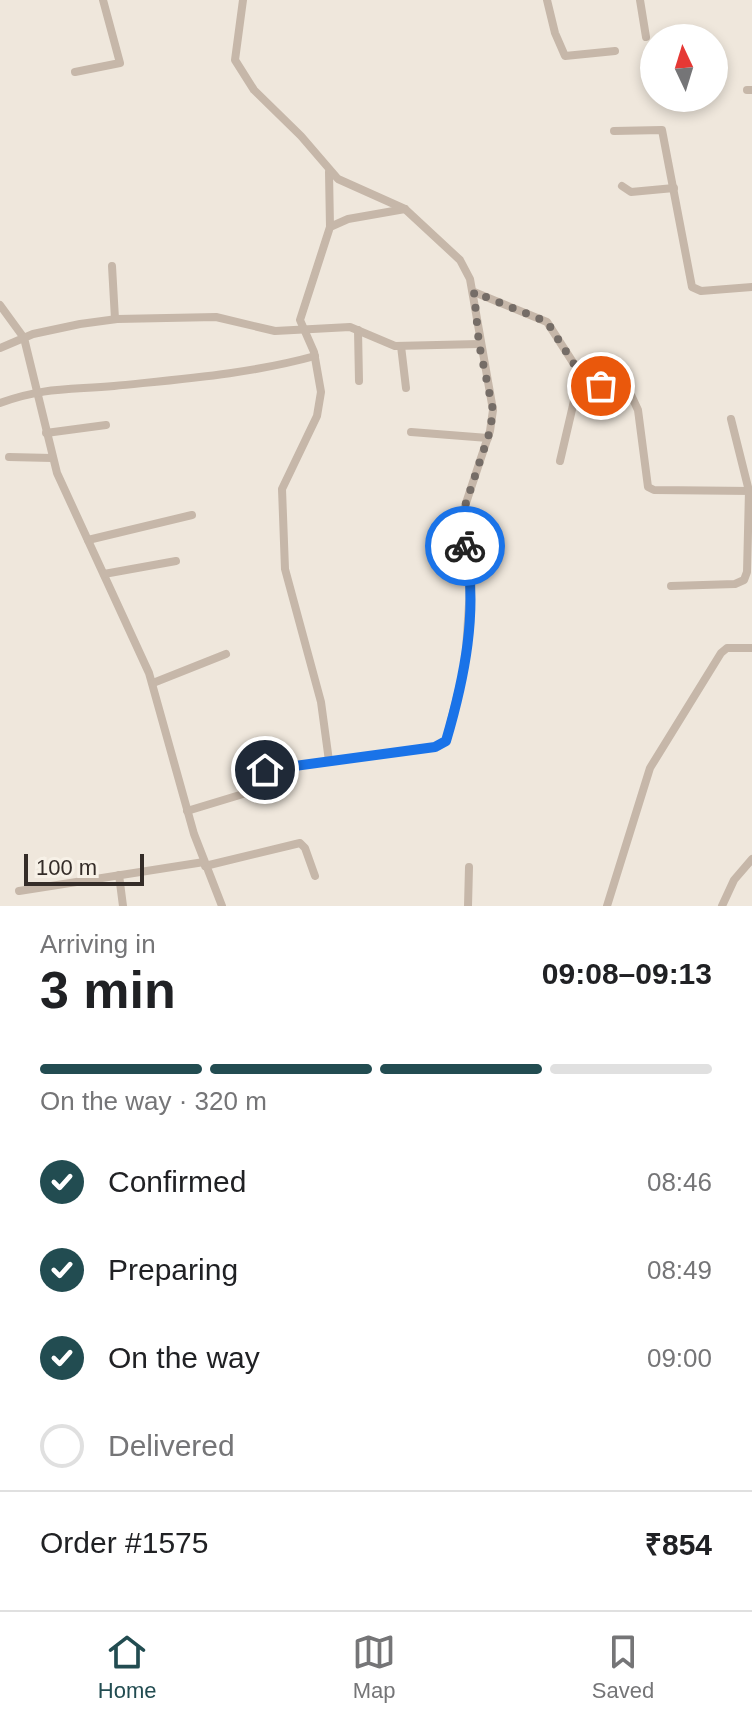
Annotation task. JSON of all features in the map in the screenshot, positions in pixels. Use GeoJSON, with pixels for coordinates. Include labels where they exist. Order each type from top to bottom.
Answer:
{"type":"FeatureCollection","features":[{"type":"Feature","properties":{"kind":"street"},"geometry":{"type":"LineString","coordinates":[[75,72],[120,63],[103,0]]}},
{"type":"Feature","properties":{"kind":"street"},"geometry":{"type":"LineString","coordinates":[[187,811],[258,789],[260,775],[265,770],[435,747],[446,741],[465,665],[470,589],[462,515],[488,438],[492,401],[479,344],[474,292],[460,260],[405,209],[352,188],[329,171],[301,136],[254,90],[237,65],[235,48],[243,0]]}},
{"type":"Feature","properties":{"kind":"street"},"geometry":{"type":"LineString","coordinates":[[547,0],[555,33],[565,56],[615,51]]}},
{"type":"Feature","properties":{"kind":"street"},"geometry":{"type":"LineString","coordinates":[[640,0],[644,24]]}},
{"type":"Feature","properties":{"kind":"street"},"geometry":{"type":"LineString","coordinates":[[614,131],[662,130],[692,287],[701,291],[752,287]]}},
{"type":"Feature","properties":{"kind":"street"},"geometry":{"type":"LineString","coordinates":[[329,171],[330,227],[300,316],[302,329],[315,356],[320,405],[286,475],[282,500],[288,585],[321,702],[329,761]]}},
{"type":"Feature","properties":{"kind":"street"},"geometry":{"type":"LineString","coordinates":[[622,186],[631,192],[674,188]]}},
{"type":"Feature","properties":{"kind":"street"},"geometry":{"type":"LineString","coordinates":[[330,227],[348,219],[405,209]]}},
{"type":"Feature","properties":{"kind":"street"},"geometry":{"type":"LineString","coordinates":[[112,266],[115,319]]}},
{"type":"Feature","properties":{"kind":"street"},"geometry":{"type":"LineString","coordinates":[[474,292],[547,322],[581,371],[601,386],[624,391],[635,400],[648,487],[654,490],[751,491]]}},
{"type":"Feature","properties":{"kind":"street"},"geometry":{"type":"LineString","coordinates":[[0,305],[24,338],[52,458],[153,683],[187,811],[222,906]]}},
{"type":"Feature","properties":{"kind":"street"},"geometry":{"type":"LineString","coordinates":[[0,348],[24,338],[115,319],[228,318],[264,331],[342,326],[358,330],[387,345],[479,344]]}},
{"type":"Feature","properties":{"kind":"street"},"geometry":{"type":"LineString","coordinates":[[358,330],[359,381]]}},
{"type":"Feature","properties":{"kind":"street"},"geometry":{"type":"LineString","coordinates":[[401,346],[406,388]]}},
{"type":"Feature","properties":{"kind":"street"},"geometry":{"type":"LineString","coordinates":[[0,403],[36,390],[112,386],[275,367],[315,356]]}},
{"type":"Feature","properties":{"kind":"street"},"geometry":{"type":"LineString","coordinates":[[560,461],[581,371]]}},
{"type":"Feature","properties":{"kind":"street"},"geometry":{"type":"LineString","coordinates":[[671,586],[735,584],[744,580],[751,491],[731,419]]}},
{"type":"Feature","properties":{"kind":"street"},"geometry":{"type":"LineString","coordinates":[[46,433],[106,425]]}},
{"type":"Feature","properties":{"kind":"street"},"geometry":{"type":"LineString","coordinates":[[411,432],[488,438]]}},
{"type":"Feature","properties":{"kind":"street"},"geometry":{"type":"LineString","coordinates":[[9,457],[52,458]]}},
{"type":"Feature","properties":{"kind":"street"},"geometry":{"type":"LineString","coordinates":[[88,540],[192,515]]}},
{"type":"Feature","properties":{"kind":"street"},"geometry":{"type":"LineString","coordinates":[[104,574],[176,561]]}},
{"type":"Feature","properties":{"kind":"street"},"geometry":{"type":"LineString","coordinates":[[607,906],[657,752],[721,653],[727,648],[752,648]]}},
{"type":"Feature","properties":{"kind":"street"},"geometry":{"type":"LineString","coordinates":[[153,683],[226,654]]}},
{"type":"Feature","properties":{"kind":"street"},"geometry":{"type":"LineString","coordinates":[[19,891],[205,864],[300,843],[305,848],[315,876]]}},
{"type":"Feature","properties":{"kind":"street"},"geometry":{"type":"LineString","coordinates":[[722,906],[734,880],[752,859]]}},
{"type":"Feature","properties":{"kind":"street"},"geometry":{"type":"LineString","coordinates":[[468,906],[469,867]]}},
{"type":"Feature","properties":{"kind":"street"},"geometry":{"type":"LineString","coordinates":[[119,875],[123,906]]}},
{"type":"Feature","properties":{"kind":"way so far"},"geometry":{"type":"LineString","coordinates":[[465,546],[462,515],[490,431],[493,410],[479,344],[474,292],[547,322],[555,330],[574,364],[601,386]]}},
{"type":"Feature","properties":{"kind":"route"},"geometry":{"type":"LineString","coordinates":[[265,770],[435,747],[446,741],[465,665],[471,577],[465,546]]}}]}
